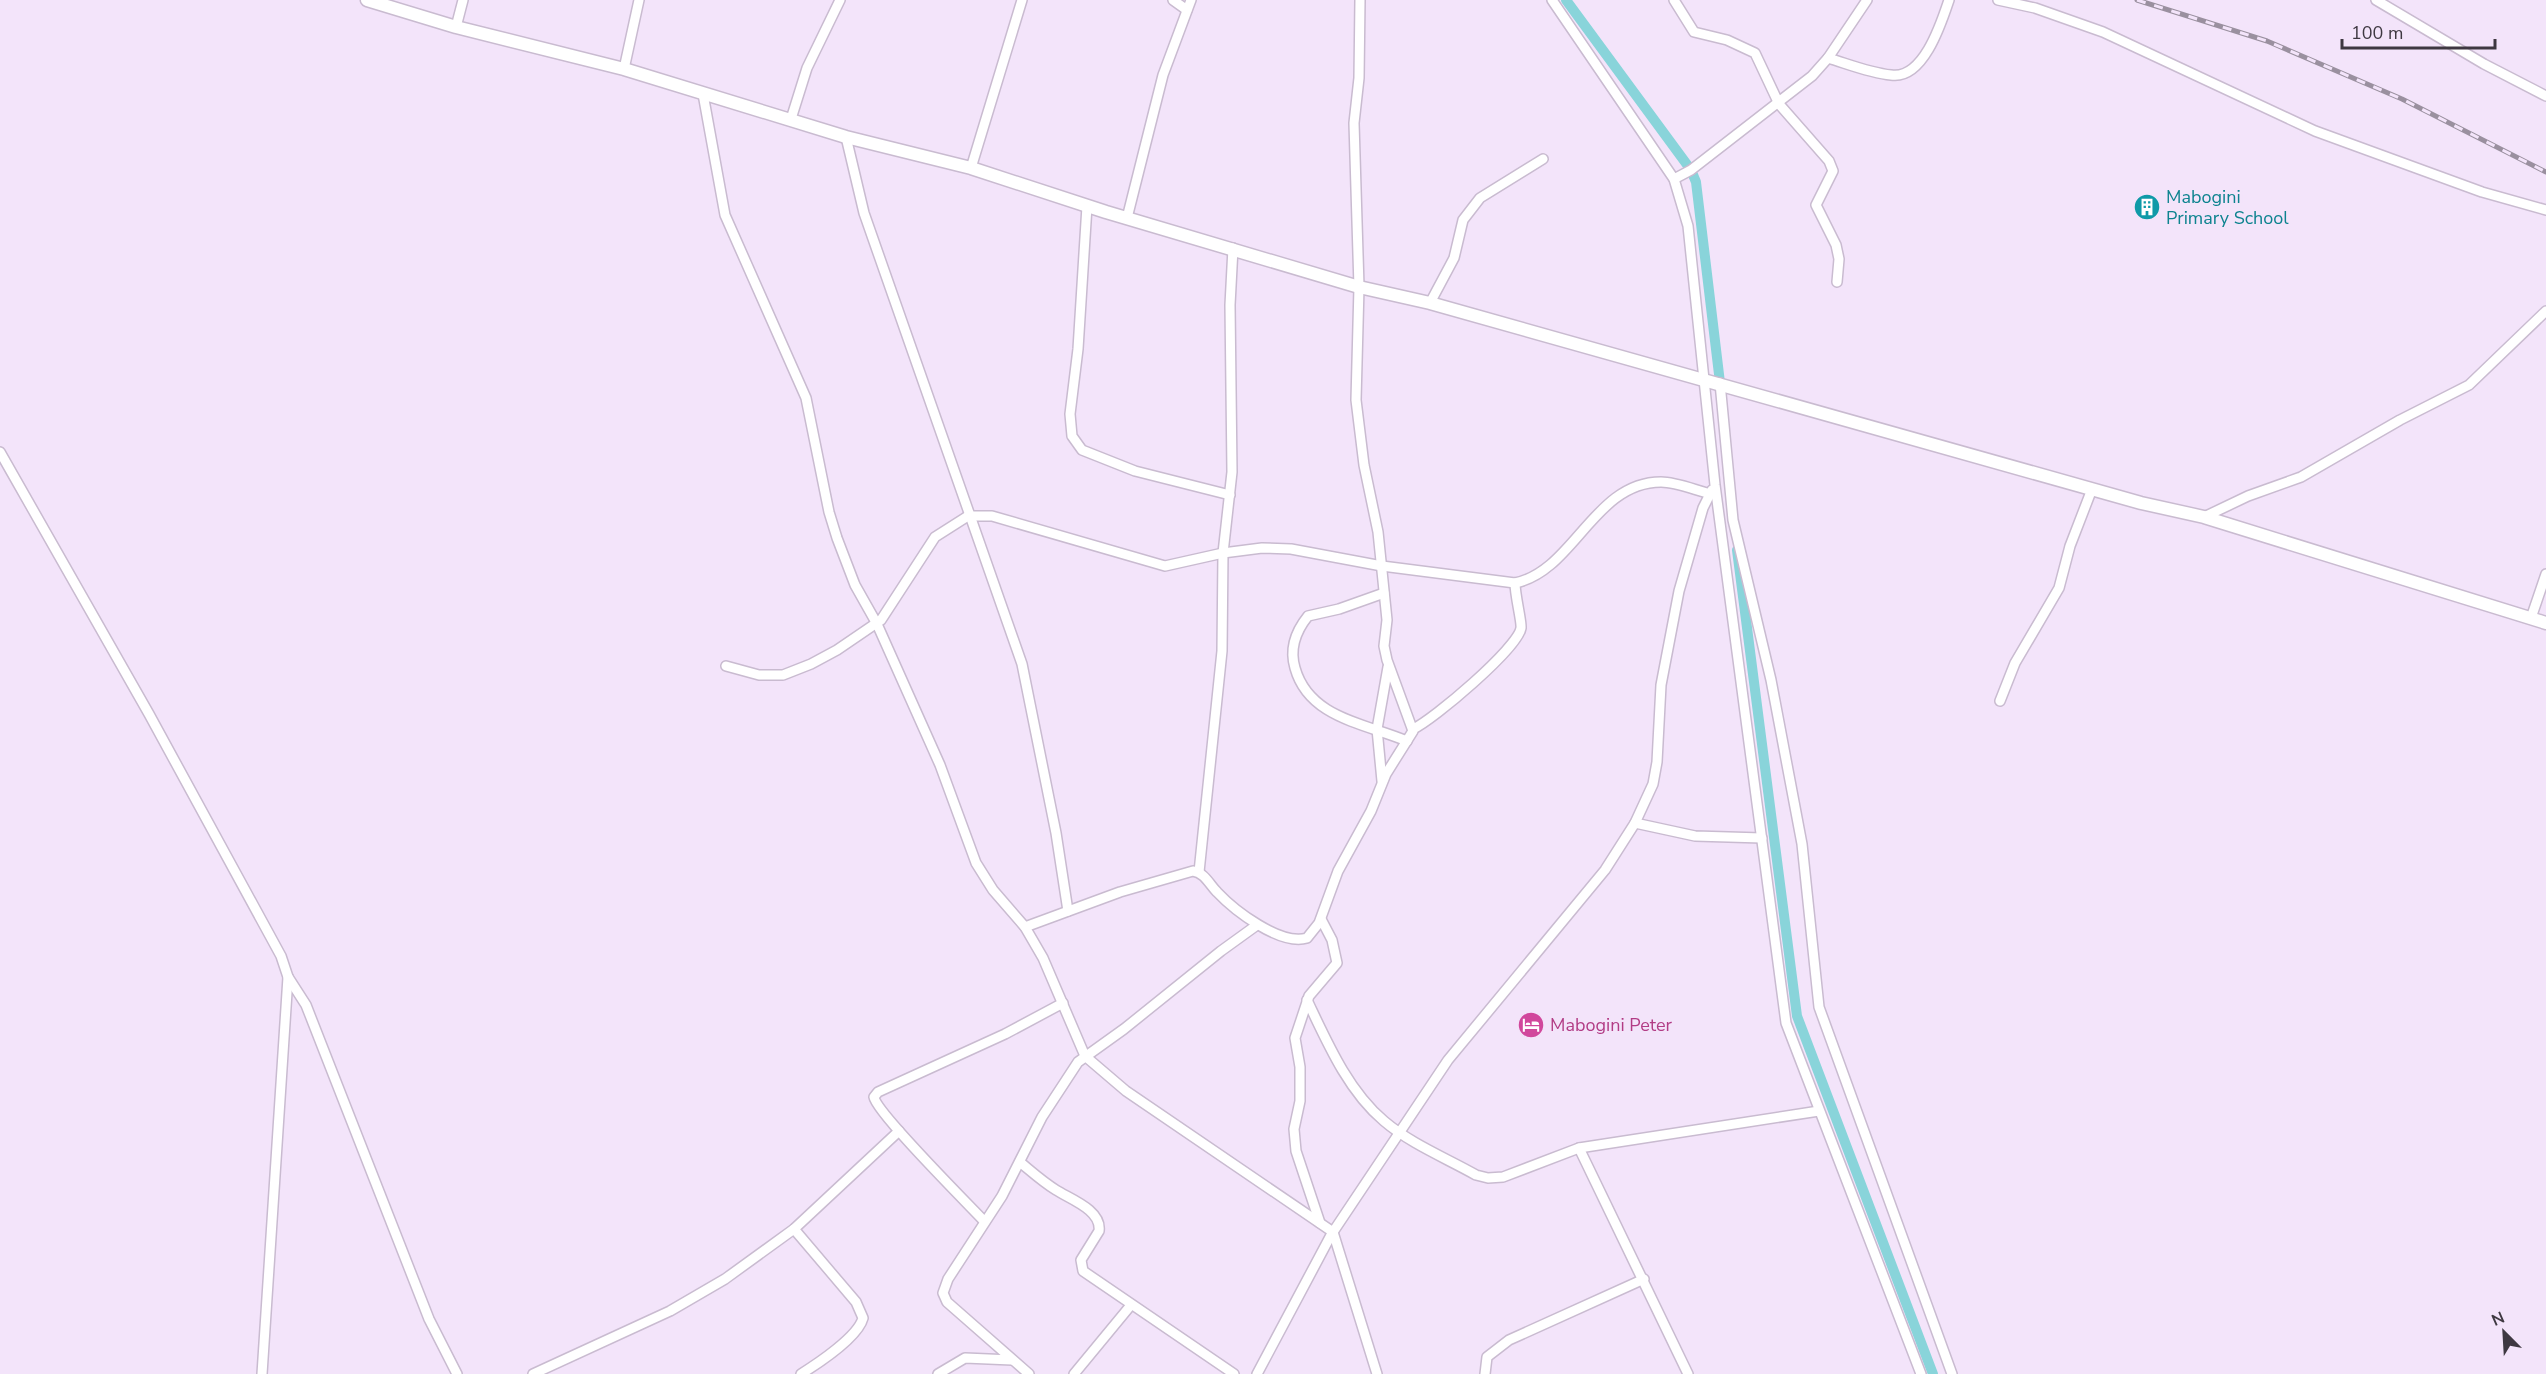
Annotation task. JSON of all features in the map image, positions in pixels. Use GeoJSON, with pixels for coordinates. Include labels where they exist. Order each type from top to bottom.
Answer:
{"type":"FeatureCollection","features":[{"type":"Feature","properties":{"kind":"street"},"geometry":{"type":"LineString","coordinates":[[367,0],[456,27],[624,69],[846,137],[971,168],[1087,206],[1359,287],[1431,303],[2092,489],[2204,518],[2546,623]]}},
{"type":"Feature","properties":{"kind":"street"},"geometry":{"type":"LineString","coordinates":[[456,27],[464,0]]}},
{"type":"Feature","properties":{"kind":"street"},"geometry":{"type":"LineString","coordinates":[[624,69],[639,0]]}},
{"type":"Feature","properties":{"kind":"street"},"geometry":{"type":"LineString","coordinates":[[791,119],[807,68],[840,0]]}},
{"type":"Feature","properties":{"kind":"street"},"geometry":{"type":"LineString","coordinates":[[971,168],[1022,0]]}},
{"type":"Feature","properties":{"kind":"street"},"geometry":{"type":"LineString","coordinates":[[1173,0],[1187,10]]}},
{"type":"Feature","properties":{"kind":"street"},"geometry":{"type":"LineString","coordinates":[[1127,218],[1163,75],[1191,0]]}},
{"type":"Feature","properties":{"kind":"street"},"geometry":{"type":"LineString","coordinates":[[1360,0],[1359,78],[1354,123],[1359,287],[1356,400],[1364,465],[1378,532],[1382,566],[1387,632],[1384,646],[1388,667],[1413,729]]}},
{"type":"Feature","properties":{"kind":"street"},"geometry":{"type":"LineString","coordinates":[[1552,0],[1674,179],[1688,226],[1713,489],[1786,1023],[1921,1374]]}},
{"type":"Feature","properties":{"kind":"street"},"geometry":{"type":"LineString","coordinates":[[1674,0],[1694,32],[1727,40],[1755,53],[1779,104],[1832,167],[1830,179],[1816,205],[1836,245],[1839,259],[1837,282]]}},
{"type":"Feature","properties":{"kind":"street"},"geometry":{"type":"LineString","coordinates":[[1674,179],[1691,170],[1798,89],[1828,58],[1867,0]]}},
{"type":"Feature","properties":{"kind":"street"},"geometry":{"type":"LineString","coordinates":[[1828,58],[1892,76],[1904,74],[1914,68],[1929,48],[1940,27],[1949,0]]}},
{"type":"Feature","properties":{"kind":"street"},"geometry":{"type":"LineString","coordinates":[[1998,0],[2035,8],[2103,32],[2316,131],[2482,192],[2546,210]]}},
{"type":"Feature","properties":{"kind":"street"},"geometry":{"type":"LineString","coordinates":[[2376,0],[2484,64],[2546,96]]}},
{"type":"Feature","properties":{"kind":"street"},"geometry":{"type":"LineString","coordinates":[[703,94],[725,215],[806,398],[833,526],[855,585],[877,624],[951,790],[976,863],[993,890],[1025,927],[1063,1003],[1086,1056],[1126,1091],[1334,1232],[1377,1374]]}},
{"type":"Feature","properties":{"kind":"street"},"geometry":{"type":"LineString","coordinates":[[846,137],[864,213],[968,516],[1022,663],[1050,801],[1068,911]]}},
{"type":"Feature","properties":{"kind":"street"},"geometry":{"type":"LineString","coordinates":[[1431,303],[1454,258],[1463,220],[1469,212],[1480,198],[1543,159]]}},
{"type":"Feature","properties":{"kind":"street"},"geometry":{"type":"LineString","coordinates":[[1087,206],[1078,349],[1071,398],[1071,427],[1076,444],[1082,450],[1135,471],[1230,495]]}},
{"type":"Feature","properties":{"kind":"street"},"geometry":{"type":"LineString","coordinates":[[1233,248],[1230,305],[1230,495],[1223,553],[1222,651],[1199,872],[1224,899],[1257,925],[1304,939],[1316,929],[1338,871],[1382,783],[1413,729],[1494,663],[1519,635],[1522,626],[1515,598],[1515,583]]}},
{"type":"Feature","properties":{"kind":"street"},"geometry":{"type":"LineString","coordinates":[[2204,518],[2248,496],[2301,477],[2400,420],[2469,386],[2546,311]]}},
{"type":"Feature","properties":{"kind":"street"},"geometry":{"type":"LineString","coordinates":[[1720,383],[1733,520],[1771,680],[1802,844],[1819,1007],[1952,1374]]}},
{"type":"Feature","properties":{"kind":"street"},"geometry":{"type":"LineString","coordinates":[[0,452],[203,812],[280,956],[288,976],[306,1005],[429,1318],[457,1374]]}},
{"type":"Feature","properties":{"kind":"street"},"geometry":{"type":"LineString","coordinates":[[726,666],[759,675],[783,675],[811,664],[877,624],[897,599],[935,537],[968,516],[992,516],[1165,566],[1223,553],[1262,548],[1291,549],[1382,566],[1515,583],[1529,579],[1551,562],[1613,499],[1633,488],[1661,482],[1713,489]]}},
{"type":"Feature","properties":{"kind":"street"},"geometry":{"type":"LineString","coordinates":[[1257,1374],[1334,1232],[1448,1060],[1605,870],[1635,823],[1653,784],[1657,762],[1661,686],[1679,591],[1703,508],[1713,489]]}},
{"type":"Feature","properties":{"kind":"street"},"geometry":{"type":"LineString","coordinates":[[2000,701],[2015,663],[2059,588],[2070,546],[2092,489]]}},
{"type":"Feature","properties":{"kind":"street"},"geometry":{"type":"LineString","coordinates":[[2530,618],[2546,574]]}},
{"type":"Feature","properties":{"kind":"street"},"geometry":{"type":"LineString","coordinates":[[1384,593],[1339,609],[1308,616],[1297,633],[1292,658],[1306,694],[1315,703],[1330,713],[1407,741]]}},
{"type":"Feature","properties":{"kind":"street"},"geometry":{"type":"LineString","coordinates":[[1382,783],[1377,729],[1388,667]]}},
{"type":"Feature","properties":{"kind":"street"},"geometry":{"type":"LineString","coordinates":[[1635,823],[1695,836],[1762,838]]}},
{"type":"Feature","properties":{"kind":"street"},"geometry":{"type":"LineString","coordinates":[[1025,927],[1180,873],[1199,872]]}},
{"type":"Feature","properties":{"kind":"street"},"geometry":{"type":"LineString","coordinates":[[1320,1223],[1296,1150],[1294,1130],[1300,1101],[1300,1067],[1295,1038],[1307,1000],[1337,963],[1332,940],[1321,919]]}},
{"type":"Feature","properties":{"kind":"street"},"geometry":{"type":"LineString","coordinates":[[1029,1374],[956,1311],[943,1293],[948,1279],[1021,1163],[1042,1117],[1073,1068],[1257,925]]}},
{"type":"Feature","properties":{"kind":"street"},"geometry":{"type":"LineString","coordinates":[[262,1374],[288,976]]}},
{"type":"Feature","properties":{"kind":"street"},"geometry":{"type":"LineString","coordinates":[[1307,1000],[1339,1063],[1376,1113],[1399,1132],[1476,1175],[1488,1178],[1503,1177],[1579,1148],[1819,1111]]}},
{"type":"Feature","properties":{"kind":"street"},"geometry":{"type":"LineString","coordinates":[[984,1221],[899,1131],[874,1101],[878,1092],[1005,1034],[1063,1003]]}},
{"type":"Feature","properties":{"kind":"street"},"geometry":{"type":"LineString","coordinates":[[534,1374],[698,1296],[794,1229],[899,1131]]}},
{"type":"Feature","properties":{"kind":"street"},"geometry":{"type":"LineString","coordinates":[[1579,1148],[1688,1374]]}},
{"type":"Feature","properties":{"kind":"street"},"geometry":{"type":"LineString","coordinates":[[1021,1163],[1056,1190],[1088,1209],[1100,1225],[1099,1231],[1081,1260],[1081,1269],[1234,1374]]}},
{"type":"Feature","properties":{"kind":"street"},"geometry":{"type":"LineString","coordinates":[[794,1229],[856,1302],[863,1318],[860,1326],[848,1338],[801,1374]]}},
{"type":"Feature","properties":{"kind":"street"},"geometry":{"type":"LineString","coordinates":[[1485,1374],[1487,1357],[1509,1340],[1644,1279]]}},
{"type":"Feature","properties":{"kind":"street"},"geometry":{"type":"LineString","coordinates":[[1074,1374],[1131,1305]]}},
{"type":"Feature","properties":{"kind":"street"},"geometry":{"type":"LineString","coordinates":[[938,1374],[965,1358],[1012,1360]]}},
{"type":"Feature","properties":{"kind":"waterway"},"geometry":{"type":"LineString","coordinates":[[1566,0],[1691,170],[1696,182],[1721,391]]}},
{"type":"Feature","properties":{"kind":"waterway"},"geometry":{"type":"LineString","coordinates":[[1737,550],[1797,1016],[1933,1374]]}},
{"type":"Feature","properties":{"kind":"railway"},"geometry":{"type":"LineString","coordinates":[[2137,0],[2267,41],[2402,99],[2546,172]]}},
{"type":"Feature","properties":{"kind":"place","name":"Mabogini Primary School"},"geometry":{"type":"Point","coordinates":[2147,207]}},
{"type":"Feature","properties":{"kind":"place","name":"Mabogini Peter"},"geometry":{"type":"Point","coordinates":[1531,1025]}}]}
